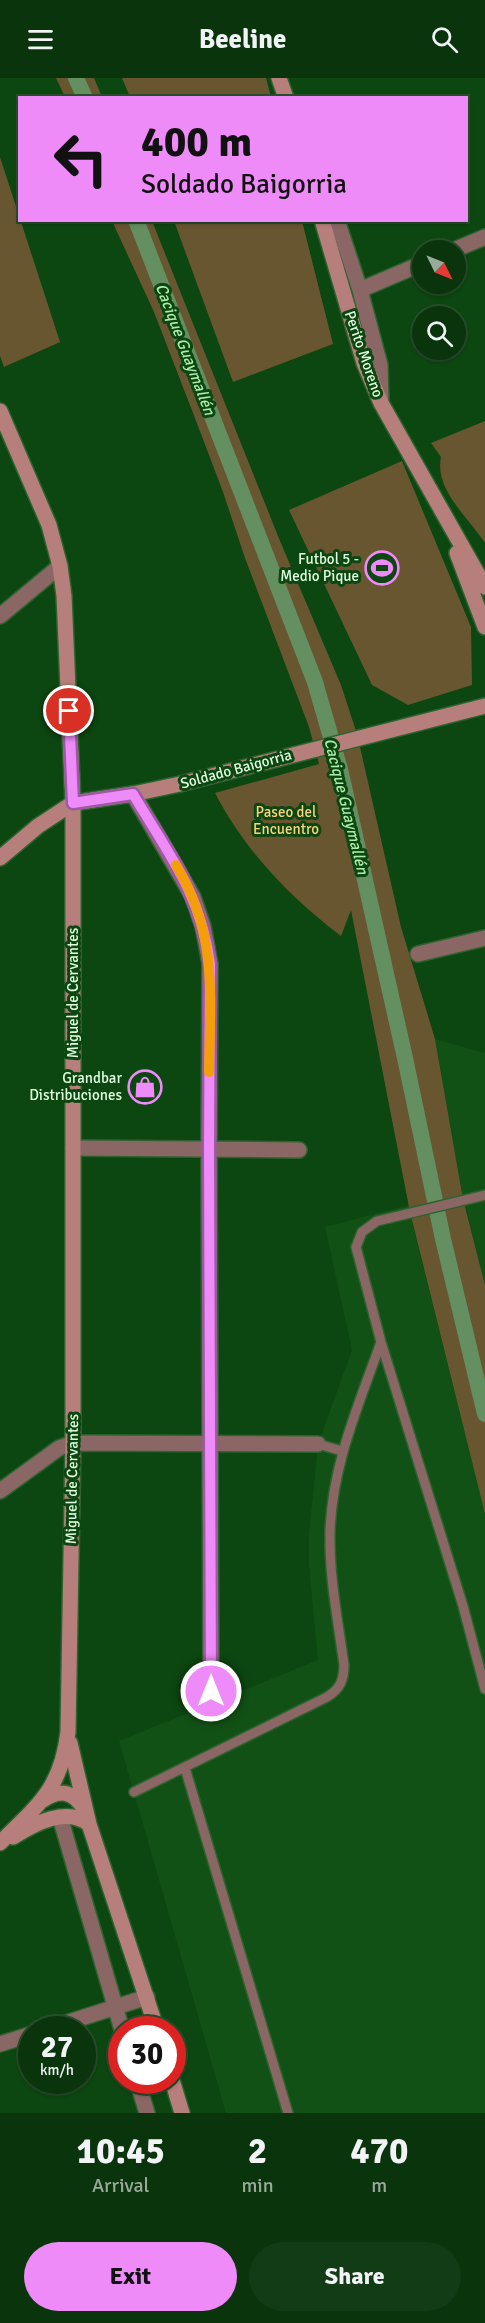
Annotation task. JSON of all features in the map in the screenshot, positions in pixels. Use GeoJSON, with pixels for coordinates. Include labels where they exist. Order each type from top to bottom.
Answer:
{"type":"FeatureCollection","features":[{"type":"Feature","properties":{"kind":"main road"},"geometry":{"type":"LineString","coordinates":[[279,78],[285,96]]}},
{"type":"Feature","properties":{"kind":"main road","name":"Perito Moreno"},"geometry":{"type":"LineString","coordinates":[[323,222],[364,363],[381,403],[485,587]]}},
{"type":"Feature","properties":{"kind":"main road","name":"Miguel de Cervantes"},"geometry":{"type":"LineString","coordinates":[[0,411],[49,525],[60,566],[64,596],[73,803],[73,1443],[68,1732],[62,1767],[41,1801]]}},
{"type":"Feature","properties":{"kind":"main road","name":"Perito Moreno"},"geometry":{"type":"LineString","coordinates":[[441,511],[485,627]]}},
{"type":"Feature","properties":{"kind":"main road","name":"Soldado Baigorria"},"geometry":{"type":"LineString","coordinates":[[0,858],[38,826],[73,803],[133,794],[485,706]]}},
{"type":"Feature","properties":{"kind":"main road","name":"Miguel de Cervantes"},"geometry":{"type":"LineString","coordinates":[[68,1732],[81,1807],[153,2016]]}},
{"type":"Feature","properties":{"kind":"main road"},"geometry":{"type":"LineString","coordinates":[[0,1843],[41,1801],[60,1792],[66,1792],[81,1807]]}},
{"type":"Feature","properties":{"kind":"main road"},"geometry":{"type":"LineString","coordinates":[[0,1843],[66,1807],[81,1807]]}},
{"type":"Feature","properties":{"kind":"main road"},"geometry":{"type":"LineString","coordinates":[[38,1824],[81,1807]]}},
{"type":"Feature","properties":{"kind":"main road"},"geometry":{"type":"LineString","coordinates":[[176,2094],[182,2113]]}},
{"type":"Feature","properties":{"kind":"street"},"geometry":{"type":"LineString","coordinates":[[338,222],[360,290],[380,364],[381,403]]}},
{"type":"Feature","properties":{"kind":"street"},"geometry":{"type":"LineString","coordinates":[[466,245],[485,237]]}},
{"type":"Feature","properties":{"kind":"street"},"geometry":{"type":"LineString","coordinates":[[360,290],[412,268]]}},
{"type":"Feature","properties":{"kind":"street"},"geometry":{"type":"LineString","coordinates":[[0,616],[60,566]]}},
{"type":"Feature","properties":{"kind":"street"},"geometry":{"type":"LineString","coordinates":[[133,794],[188,885],[207,942],[210,964],[211,1691]]}},
{"type":"Feature","properties":{"kind":"street"},"geometry":{"type":"LineString","coordinates":[[418,954],[485,939]]}},
{"type":"Feature","properties":{"kind":"street"},"geometry":{"type":"LineString","coordinates":[[73,1148],[299,1150]]}},
{"type":"Feature","properties":{"kind":"street"},"geometry":{"type":"LineString","coordinates":[[0,1491],[59,1448],[73,1443],[318,1444]]}},
{"type":"Feature","properties":{"kind":"street"},"geometry":{"type":"LineString","coordinates":[[60,1817],[118,2016]]}},
{"type":"Feature","properties":{"kind":"street"},"geometry":{"type":"LineString","coordinates":[[88,2016],[147,1997]]}},
{"type":"Feature","properties":{"kind":"street"},"geometry":{"type":"LineString","coordinates":[[0,2044],[18,2038]]}},
{"type":"Feature","properties":{"kind":"street"},"geometry":{"type":"LineString","coordinates":[[141,2094],[147,2113]]}},
{"type":"Feature","properties":{"kind":"lane"},"geometry":{"type":"LineString","coordinates":[[485,1195],[377,1221],[367,1227],[357,1242],[357,1252],[381,1342],[463,1606],[485,1689]]}},
{"type":"Feature","properties":{"kind":"lane"},"geometry":{"type":"LineString","coordinates":[[134,1792],[327,1697],[341,1684],[344,1665],[331,1562],[330,1531],[342,1451],[381,1342]]}},
{"type":"Feature","properties":{"kind":"lane"},"geometry":{"type":"LineString","coordinates":[[318,1444],[342,1451]]}},
{"type":"Feature","properties":{"kind":"lane"},"geometry":{"type":"LineString","coordinates":[[185,1768],[288,2113]]}},
{"type":"Feature","properties":{"kind":"shaded area"},"geometry":{"type":"Polygon","coordinates":[[[435,1039],[485,1053],[485,1285],[466,1208],[412,1222],[485,1514],[485,2113],[226,2113],[119,1741],[318,1660],[309,1566],[309,1534],[318,1444],[352,1350],[325,1227],[462,1191],[435,1039]]]}},
{"type":"Feature","properties":{"kind":"green space"},"geometry":{"type":"Polygon","coordinates":[[[56,78],[94,78],[102,96],[65,96],[56,78]]]}},
{"type":"Feature","properties":{"kind":"green space"},"geometry":{"type":"Polygon","coordinates":[[[122,78],[266,78],[271,96],[130,96],[122,78]]]}},
{"type":"Feature","properties":{"kind":"green space"},"geometry":{"type":"Polygon","coordinates":[[[0,157],[18,212],[18,222],[21,222],[60,342],[4,367],[0,356],[0,157]]]}},
{"type":"Feature","properties":{"kind":"green space","name":"Paseo del Encuentro"},"geometry":{"type":"Polygon","coordinates":[[[112,222],[152,222],[280,541],[341,685],[357,734],[401,927],[435,1039],[463,1199],[485,1285],[485,1514],[410,1212],[351,910],[341,936],[270,872],[240,834],[215,793],[319,764],[309,727],[154,312],[112,222]]]}},
{"type":"Feature","properties":{"kind":"green space"},"geometry":{"type":"Polygon","coordinates":[[[174,222],[302,222],[333,344],[233,382],[174,222]]]}},
{"type":"Feature","properties":{"kind":"green space"},"geometry":{"type":"Polygon","coordinates":[[[485,421],[485,543],[447,491],[440,469],[441,457],[431,443],[485,421]]]}},
{"type":"Feature","properties":{"kind":"green space","name":"Futbol 5 - Medio Pique"},"geometry":{"type":"Polygon","coordinates":[[[402,461],[471,627],[472,685],[408,705],[372,685],[289,510],[402,461]]]}},
{"type":"Feature","properties":{"kind":"waterway","name":"Cacique Guaymallén"},"geometry":{"type":"LineString","coordinates":[[76,78],[84,96]]}},
{"type":"Feature","properties":{"kind":"waterway","name":"Cacique Guaymallén"},"geometry":{"type":"LineString","coordinates":[[137,222],[315,682],[340,769],[443,1239],[485,1414]]}},
{"type":"Feature","properties":{"kind":"slow traffic"},"geometry":{"type":"LineString","coordinates":[[176,865],[194,897],[207,942],[210,964],[209,1072]]}},
{"type":"Feature","properties":{"kind":"place","name":"Futbol 5 - Medio Pique"},"geometry":{"type":"Point","coordinates":[382,568]}},
{"type":"Feature","properties":{"kind":"place","name":"Grandbar Distribuciones"},"geometry":{"type":"Point","coordinates":[145,1087]}},
{"type":"Feature","properties":{"kind":"route"},"geometry":{"type":"LineString","coordinates":[[69,711],[73,803],[133,794],[194,897],[207,942],[210,964],[211,1691]]}}]}
